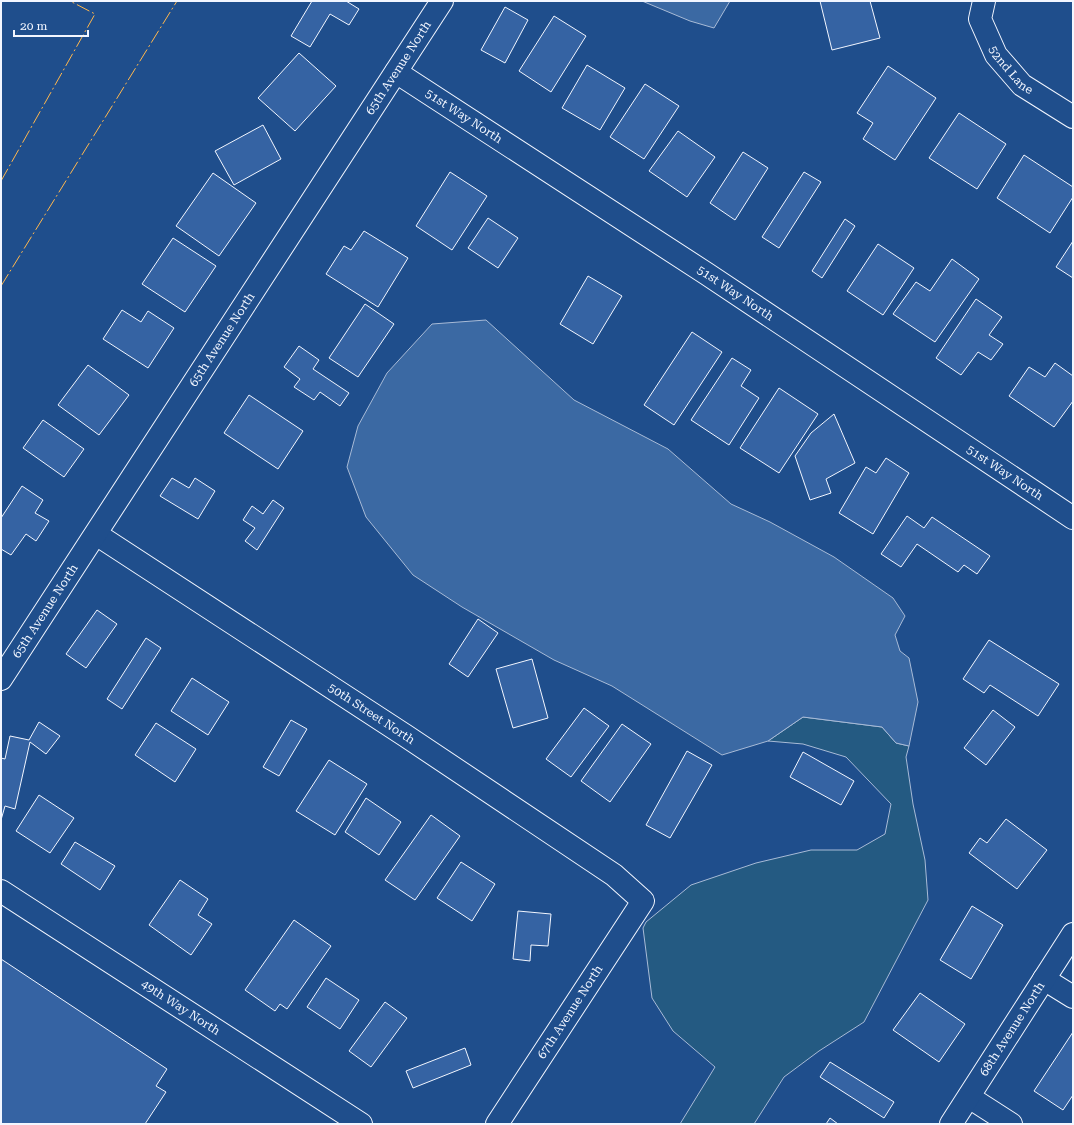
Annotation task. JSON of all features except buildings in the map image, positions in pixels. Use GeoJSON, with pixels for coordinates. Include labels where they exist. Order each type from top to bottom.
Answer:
{"type":"FeatureCollection","features":[{"type":"Feature","properties":{"kind":"street","name":"65th Avenue North"},"geometry":{"type":"LineString","coordinates":[[1,679],[442,1]]}},
{"type":"Feature","properties":{"kind":"street","name":"52nd Lane"},"geometry":{"type":"LineString","coordinates":[[984,1],[980,19],[996,55],[1022,85],[1073,117]]}},
{"type":"Feature","properties":{"kind":"street","name":"51st Way North"},"geometry":{"type":"LineString","coordinates":[[396,72],[714,278],[1073,518]]}},
{"type":"Feature","properties":{"kind":"street","name":"50th Street North"},"geometry":{"type":"LineString","coordinates":[[96,534],[412,740],[601,866],[614,875],[643,901]]}},
{"type":"Feature","properties":{"kind":"street","name":"49th Way North"},"geometry":{"type":"LineString","coordinates":[[1,891],[361,1124]]}},
{"type":"Feature","properties":{"kind":"street","name":"67th Avenue North"},"geometry":{"type":"LineString","coordinates":[[497,1124],[643,901]]}},
{"type":"Feature","properties":{"kind":"street","name":"68th Avenue North"},"geometry":{"type":"LineString","coordinates":[[951,1124],[1073,934]]}},
{"type":"Feature","properties":{"kind":"street"},"geometry":{"type":"LineString","coordinates":[[1044,979],[1073,997]]}},
{"type":"Feature","properties":{"kind":"street"},"geometry":{"type":"LineString","coordinates":[[969,1097],[1011,1124]]}},
{"type":"Feature","properties":{"kind":"shaded area"},"geometry":{"type":"Polygon","coordinates":[[[642,1],[730,1],[714,28],[690,21],[642,1]]]}},
{"type":"Feature","properties":{"kind":"shaded area"},"geometry":{"type":"Polygon","coordinates":[[[486,320],[574,400],[668,449],[731,504],[770,522],[834,557],[893,598],[905,616],[895,635],[900,651],[909,658],[918,702],[909,746],[896,743],[882,727],[803,717],[768,741],[722,755],[612,686],[554,660],[462,607],[413,575],[366,517],[347,467],[358,426],[387,373],[432,324],[486,320]]]}},
{"type":"Feature","properties":{"kind":"shaded area"},"geometry":{"type":"Polygon","coordinates":[[[803,717],[882,727],[896,743],[909,746],[906,757],[913,804],[925,860],[928,900],[864,1022],[819,1051],[784,1077],[754,1124],[680,1124],[715,1067],[673,1031],[652,998],[643,928],[646,922],[691,885],[756,863],[811,850],[857,850],[885,834],[891,804],[846,757],[803,744],[768,741],[803,717]]]}},
{"type":"Feature","properties":{"kind":"power"},"geometry":{"type":"LineString","coordinates":[[1,181],[95,14],[70,1]]}},
{"type":"Feature","properties":{"kind":"power"},"geometry":{"type":"LineString","coordinates":[[1,286],[177,1]]}}]}
